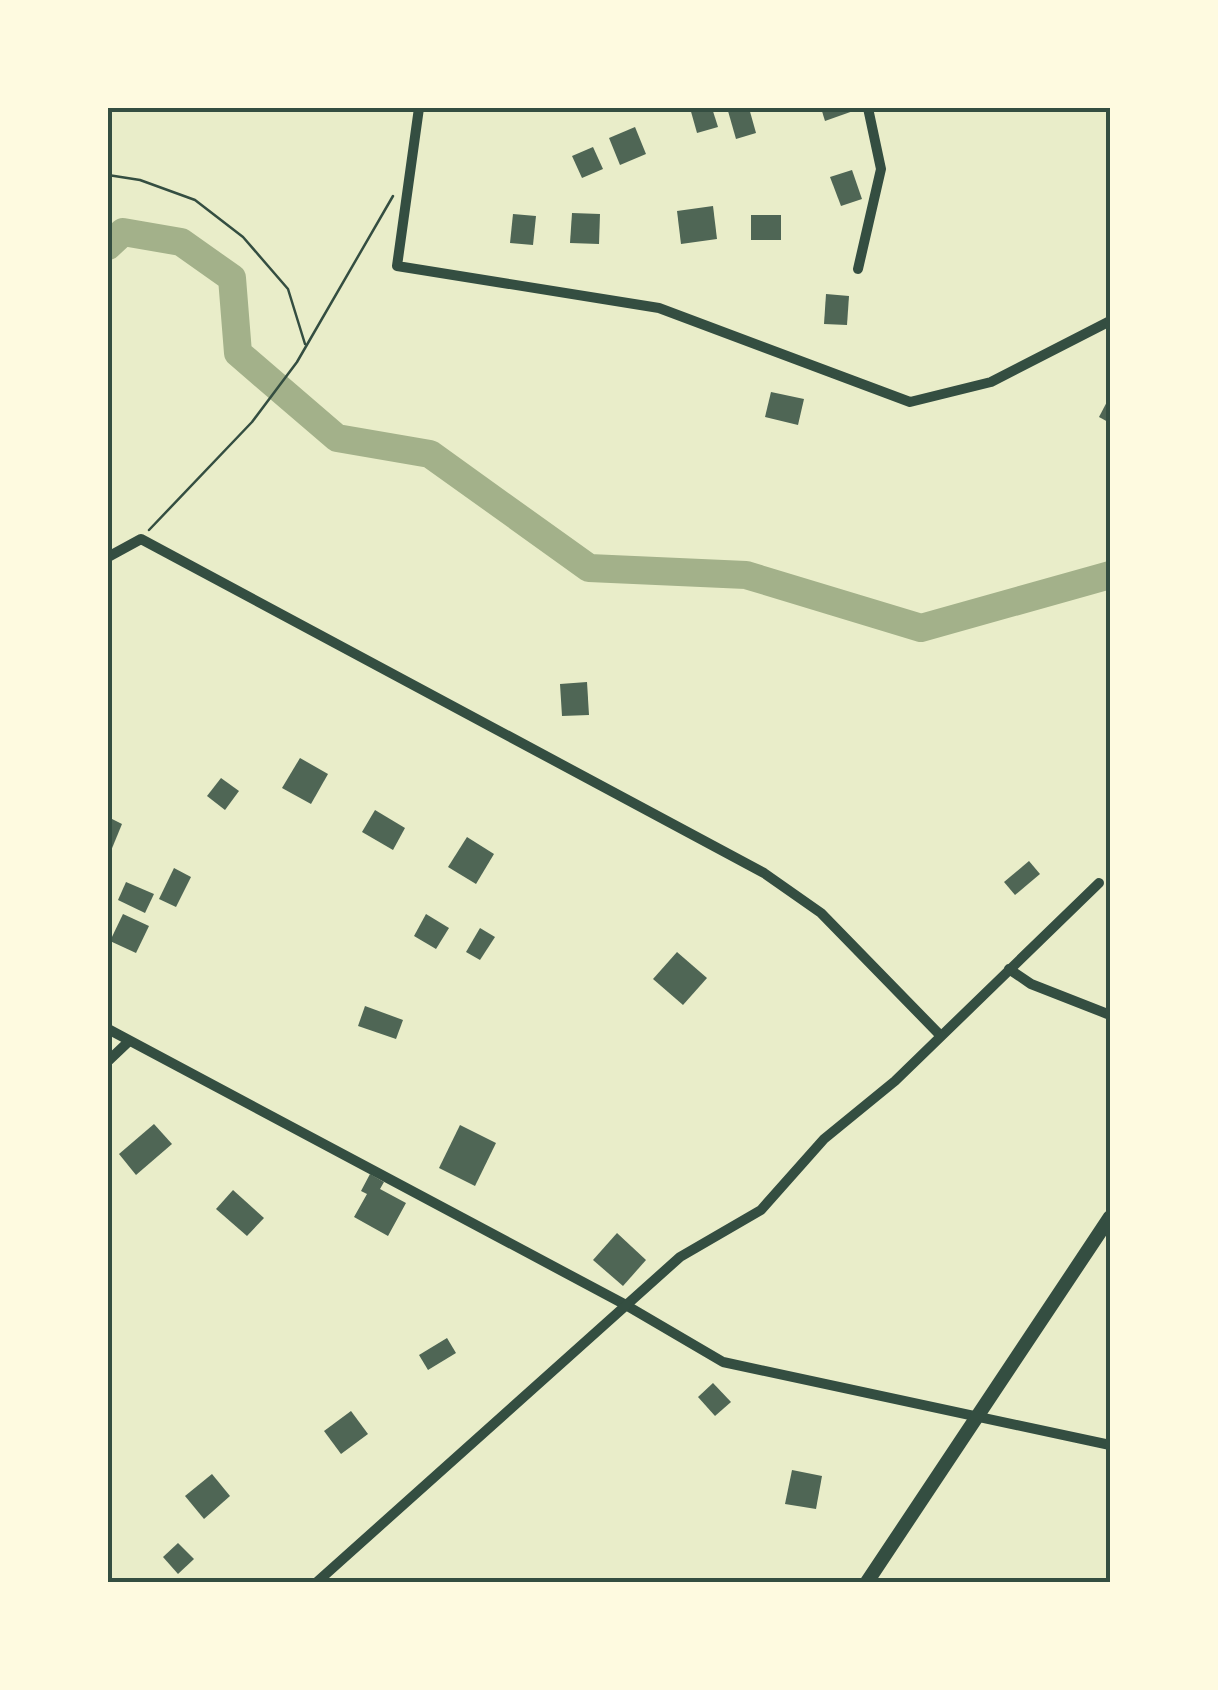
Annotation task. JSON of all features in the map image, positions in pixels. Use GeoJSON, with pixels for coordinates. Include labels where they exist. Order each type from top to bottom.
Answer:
{"type":"FeatureCollection","features":[{"type":"Feature","properties":{"kind":"main road"},"geometry":{"type":"LineString","coordinates":[[866,1582],[1110,1216]]}},
{"type":"Feature","properties":{"kind":"street"},"geometry":{"type":"LineString","coordinates":[[420,108],[397,266],[659,308],[910,402],[991,382],[1110,321]]}},
{"type":"Feature","properties":{"kind":"street"},"geometry":{"type":"LineString","coordinates":[[858,269],[881,168],[868,108]]}},
{"type":"Feature","properties":{"kind":"street"},"geometry":{"type":"LineString","coordinates":[[108,557],[140,539],[764,874],[821,914],[939,1034]]}},
{"type":"Feature","properties":{"kind":"street"},"geometry":{"type":"LineString","coordinates":[[317,1582],[680,1256],[761,1210],[824,1139],[895,1082],[939,1034],[1099,883]]}},
{"type":"Feature","properties":{"kind":"street"},"geometry":{"type":"LineString","coordinates":[[1009,969],[1031,984],[1110,1014]]}},
{"type":"Feature","properties":{"kind":"street"},"geometry":{"type":"LineString","coordinates":[[108,1028],[624,1304],[722,1362],[1110,1445]]}},
{"type":"Feature","properties":{"kind":"street"},"geometry":{"type":"LineString","coordinates":[[108,1061],[128,1042]]}},
{"type":"Feature","properties":{"kind":"path"},"geometry":{"type":"LineString","coordinates":[[108,175],[140,180],[194,200],[243,236],[288,289],[306,347]]}},
{"type":"Feature","properties":{"kind":"path"},"geometry":{"type":"LineString","coordinates":[[140,539],[252,422],[306,347],[392,197]]}},
{"type":"Feature","properties":{"kind":"building"},"geometry":{"type":"Polygon","coordinates":[[[690,108],[712,108],[718,127],[697,133],[690,108]]]}},
{"type":"Feature","properties":{"kind":"building"},"geometry":{"type":"Polygon","coordinates":[[[749,108],[756,133],[736,139],[728,111],[749,108]]]}},
{"type":"Feature","properties":{"kind":"building"},"geometry":{"type":"Polygon","coordinates":[[[821,108],[855,108],[856,110],[825,121],[821,108]]]}},
{"type":"Feature","properties":{"kind":"building"},"geometry":{"type":"Polygon","coordinates":[[[635,127],[646,154],[620,165],[609,138],[635,127]]]}},
{"type":"Feature","properties":{"kind":"building"},"geometry":{"type":"Polygon","coordinates":[[[593,147],[603,169],[582,178],[572,156],[593,147]]]}},
{"type":"Feature","properties":{"kind":"building"},"geometry":{"type":"Polygon","coordinates":[[[852,170],[862,199],[841,206],[830,177],[852,170]]]}},
{"type":"Feature","properties":{"kind":"building"},"geometry":{"type":"Polygon","coordinates":[[[713,206],[717,239],[681,244],[677,211],[713,206]]]}},
{"type":"Feature","properties":{"kind":"building"},"geometry":{"type":"Polygon","coordinates":[[[572,213],[600,214],[599,244],[570,243],[572,213]]]}},
{"type":"Feature","properties":{"kind":"building"},"geometry":{"type":"Polygon","coordinates":[[[513,214],[536,216],[533,245],[510,243],[513,214]]]}},
{"type":"Feature","properties":{"kind":"building"},"geometry":{"type":"Polygon","coordinates":[[[751,215],[781,215],[781,240],[751,240],[751,215]]]}},
{"type":"Feature","properties":{"kind":"building"},"geometry":{"type":"Polygon","coordinates":[[[826,294],[849,296],[847,325],[824,324],[826,294]]]}},
{"type":"Feature","properties":{"kind":"building"},"geometry":{"type":"Polygon","coordinates":[[[771,392],[804,399],[798,425],[765,417],[771,392]]]}},
{"type":"Feature","properties":{"kind":"building"},"geometry":{"type":"Polygon","coordinates":[[[1110,396],[1110,423],[1099,417],[1110,396]]]}},
{"type":"Feature","properties":{"kind":"building"},"geometry":{"type":"Polygon","coordinates":[[[587,682],[589,715],[562,716],[560,684],[587,682]]]}},
{"type":"Feature","properties":{"kind":"building"},"geometry":{"type":"Polygon","coordinates":[[[300,758],[328,774],[311,804],[282,788],[300,758]]]}},
{"type":"Feature","properties":{"kind":"building"},"geometry":{"type":"Polygon","coordinates":[[[221,778],[239,791],[225,810],[207,796],[221,778]]]}},
{"type":"Feature","properties":{"kind":"building"},"geometry":{"type":"Polygon","coordinates":[[[375,810],[405,828],[393,850],[362,832],[375,810]]]}},
{"type":"Feature","properties":{"kind":"building"},"geometry":{"type":"Polygon","coordinates":[[[108,817],[122,824],[108,858],[108,817]]]}},
{"type":"Feature","properties":{"kind":"building"},"geometry":{"type":"Polygon","coordinates":[[[467,837],[494,854],[476,884],[448,867],[467,837]]]}},
{"type":"Feature","properties":{"kind":"building"},"geometry":{"type":"Polygon","coordinates":[[[1029,861],[1040,874],[1015,895],[1004,882],[1029,861]]]}},
{"type":"Feature","properties":{"kind":"building"},"geometry":{"type":"Polygon","coordinates":[[[174,868],[191,877],[176,907],[159,899],[174,868]]]}},
{"type":"Feature","properties":{"kind":"building"},"geometry":{"type":"Polygon","coordinates":[[[126,882],[154,894],[145,913],[118,900],[126,882]]]}},
{"type":"Feature","properties":{"kind":"building"},"geometry":{"type":"Polygon","coordinates":[[[123,914],[149,926],[136,953],[110,941],[123,914]]]}},
{"type":"Feature","properties":{"kind":"building"},"geometry":{"type":"Polygon","coordinates":[[[426,914],[449,928],[436,949],[414,936],[426,914]]]}},
{"type":"Feature","properties":{"kind":"building"},"geometry":{"type":"Polygon","coordinates":[[[480,928],[495,937],[480,960],[466,952],[480,928]]]}},
{"type":"Feature","properties":{"kind":"building"},"geometry":{"type":"Polygon","coordinates":[[[677,952],[707,978],[683,1005],[653,979],[677,952]]]}},
{"type":"Feature","properties":{"kind":"building"},"geometry":{"type":"Polygon","coordinates":[[[365,1006],[403,1020],[396,1039],[358,1026],[365,1006]]]}},
{"type":"Feature","properties":{"kind":"building"},"geometry":{"type":"Polygon","coordinates":[[[154,1124],[172,1144],[136,1175],[119,1154],[154,1124]]]}},
{"type":"Feature","properties":{"kind":"building"},"geometry":{"type":"Polygon","coordinates":[[[460,1125],[496,1143],[475,1186],[439,1168],[460,1125]]]}},
{"type":"Feature","properties":{"kind":"building"},"geometry":{"type":"Polygon","coordinates":[[[370,1174],[384,1182],[380,1189],[406,1203],[388,1236],[354,1217],[367,1194],[361,1191],[370,1174]]]}},
{"type":"Feature","properties":{"kind":"building"},"geometry":{"type":"Polygon","coordinates":[[[233,1190],[264,1218],[247,1236],[216,1209],[233,1190]]]}},
{"type":"Feature","properties":{"kind":"building"},"geometry":{"type":"Polygon","coordinates":[[[617,1233],[646,1260],[623,1286],[593,1260],[617,1233]]]}},
{"type":"Feature","properties":{"kind":"building"},"geometry":{"type":"Polygon","coordinates":[[[447,1338],[456,1353],[428,1370],[419,1355],[447,1338]]]}},
{"type":"Feature","properties":{"kind":"building"},"geometry":{"type":"Polygon","coordinates":[[[713,1383],[731,1402],[715,1416],[698,1397],[713,1383]]]}},
{"type":"Feature","properties":{"kind":"building"},"geometry":{"type":"Polygon","coordinates":[[[351,1411],[368,1434],[341,1454],[324,1431],[351,1411]]]}},
{"type":"Feature","properties":{"kind":"building"},"geometry":{"type":"Polygon","coordinates":[[[792,1470],[822,1476],[816,1509],[785,1504],[792,1470]]]}},
{"type":"Feature","properties":{"kind":"building"},"geometry":{"type":"Polygon","coordinates":[[[212,1474],[230,1496],[204,1519],[185,1496],[212,1474]]]}},
{"type":"Feature","properties":{"kind":"building"},"geometry":{"type":"Polygon","coordinates":[[[178,1543],[194,1559],[178,1574],[163,1557],[178,1543]]]}},
{"type":"Feature","properties":{"kind":"waterway"},"geometry":{"type":"LineString","coordinates":[[108,246],[123,232],[181,242],[232,278],[238,353],[337,438],[430,454],[589,568],[746,575],[921,628],[1110,575]]}}]}
